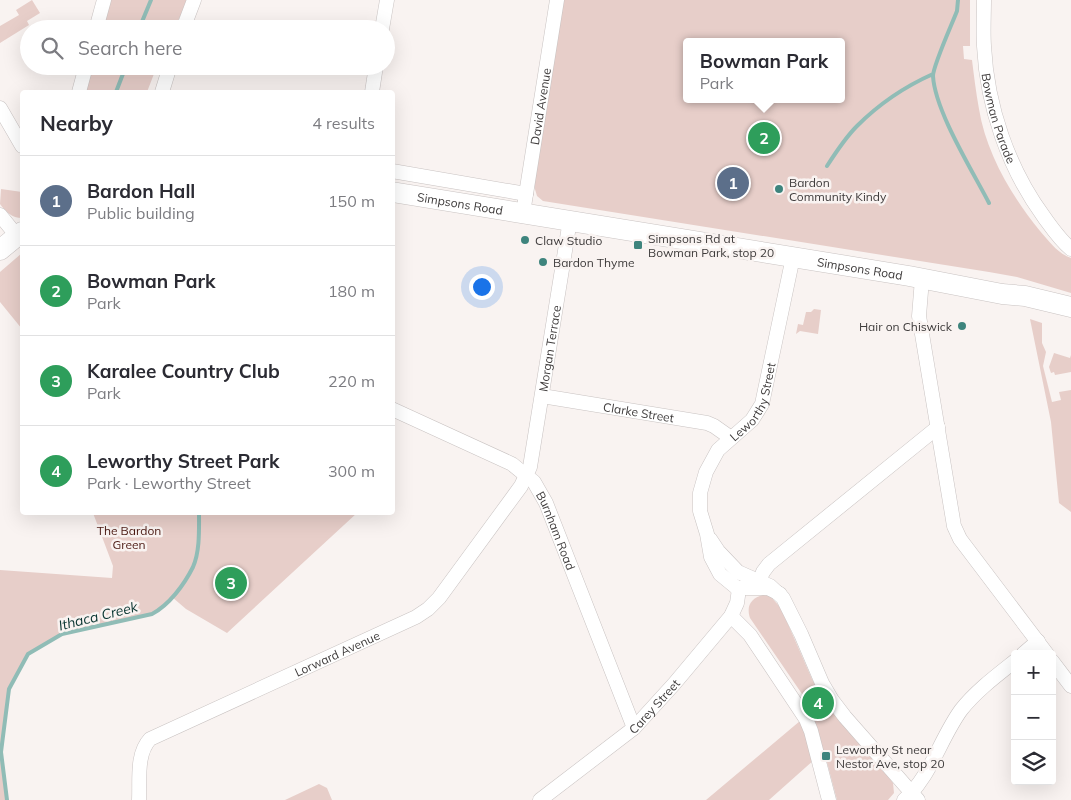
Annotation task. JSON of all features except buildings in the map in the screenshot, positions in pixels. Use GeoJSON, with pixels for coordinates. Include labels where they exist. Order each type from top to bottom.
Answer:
{"type":"FeatureCollection","features":[{"type":"Feature","properties":{"kind":"main road","name":"Simpsons Road"},"geometry":{"type":"LineString","coordinates":[[395,192],[524,204],[570,220],[1002,294]]}},
{"type":"Feature","properties":{"kind":"main road"},"geometry":{"type":"LineString","coordinates":[[0,250],[20,234]]}},
{"type":"Feature","properties":{"kind":"main road"},"geometry":{"type":"LineString","coordinates":[[1002,294],[1024,296],[1071,307]]}},
{"type":"Feature","properties":{"kind":"main road"},"geometry":{"type":"LineString","coordinates":[[1002,294],[1071,318]]}},
{"type":"Feature","properties":{"kind":"street"},"geometry":{"type":"LineString","coordinates":[[98,20],[104,0]]}},
{"type":"Feature","properties":{"kind":"street"},"geometry":{"type":"LineString","coordinates":[[186,20],[194,0]]}},
{"type":"Feature","properties":{"kind":"street"},"geometry":{"type":"LineString","coordinates":[[384,20],[387,0]]}},
{"type":"Feature","properties":{"kind":"street","name":"David Avenue"},"geometry":{"type":"LineString","coordinates":[[524,204],[557,0]]}},
{"type":"Feature","properties":{"kind":"street","name":"Bowman Parade"},"geometry":{"type":"LineString","coordinates":[[984,0],[984,46],[989,87],[997,122],[1018,174],[1036,206],[1062,241],[1071,249]]}},
{"type":"Feature","properties":{"kind":"street"},"geometry":{"type":"LineString","coordinates":[[80,90],[84,75]]}},
{"type":"Feature","properties":{"kind":"street"},"geometry":{"type":"LineString","coordinates":[[163,90],[167,75]]}},
{"type":"Feature","properties":{"kind":"street"},"geometry":{"type":"LineString","coordinates":[[372,90],[375,75]]}},
{"type":"Feature","properties":{"kind":"street"},"geometry":{"type":"LineString","coordinates":[[0,108],[20,143]]}},
{"type":"Feature","properties":{"kind":"street"},"geometry":{"type":"LineString","coordinates":[[395,172],[524,204]]}},
{"type":"Feature","properties":{"kind":"street"},"geometry":{"type":"LineString","coordinates":[[0,215],[20,234]]}},
{"type":"Feature","properties":{"kind":"street","name":"Morgan Terrace"},"geometry":{"type":"LineString","coordinates":[[527,475],[542,396],[570,220]]}},
{"type":"Feature","properties":{"kind":"street","name":"Bowman Parade"},"geometry":{"type":"LineString","coordinates":[[1050,224],[1071,238]]}},
{"type":"Feature","properties":{"kind":"street","name":"Leworthy Street"},"geometry":{"type":"LineString","coordinates":[[739,589],[726,581],[715,566],[699,501],[702,483],[708,466],[716,452],[752,420],[762,404],[793,258]]}},
{"type":"Feature","properties":{"kind":"street"},"geometry":{"type":"LineString","coordinates":[[922,279],[919,316],[956,531],[1044,650]]}},
{"type":"Feature","properties":{"kind":"street","name":"Clarke Street"},"geometry":{"type":"LineString","coordinates":[[542,396],[707,423],[731,438]]}},
{"type":"Feature","properties":{"kind":"street","name":"Burnham Road"},"geometry":{"type":"LineString","coordinates":[[395,410],[512,464],[527,475],[541,493],[634,728]]}},
{"type":"Feature","properties":{"kind":"street"},"geometry":{"type":"LineString","coordinates":[[739,589],[759,582],[769,564],[938,427]]}},
{"type":"Feature","properties":{"kind":"street","name":"Lorward Avenue"},"geometry":{"type":"LineString","coordinates":[[139,800],[142,751],[150,739],[416,617],[428,609],[445,591],[527,475]]}},
{"type":"Feature","properties":{"kind":"street","name":"Leworthy Street"},"geometry":{"type":"LineString","coordinates":[[707,534],[718,552],[736,570],[772,587],[780,594]]}},
{"type":"Feature","properties":{"kind":"street"},"geometry":{"type":"LineString","coordinates":[[739,589],[768,588],[780,594],[789,608],[822,683],[832,700],[911,798],[961,710],[974,695],[1011,664]]}},
{"type":"Feature","properties":{"kind":"street","name":"Carey Street"},"geometry":{"type":"LineString","coordinates":[[540,800],[634,728],[731,616],[737,604],[739,589]]}},
{"type":"Feature","properties":{"kind":"street"},"geometry":{"type":"LineString","coordinates":[[731,616],[755,641],[806,719],[811,731],[829,800]]}},
{"type":"Feature","properties":{"kind":"street"},"geometry":{"type":"LineString","coordinates":[[1028,650],[1038,641]]}},
{"type":"Feature","properties":{"kind":"street"},"geometry":{"type":"LineString","coordinates":[[1056,666],[1071,686]]}},
{"type":"Feature","properties":{"kind":"green space"},"geometry":{"type":"Polygon","coordinates":[[[32,0],[40,13],[29,20],[20,20],[20,31],[0,43],[0,26],[19,15],[16,10],[32,0]]]}},
{"type":"Feature","properties":{"kind":"green space"},"geometry":{"type":"Polygon","coordinates":[[[108,0],[188,0],[178,20],[103,20],[108,0]]]}},
{"type":"Feature","properties":{"kind":"green space"},"geometry":{"type":"Polygon","coordinates":[[[562,0],[970,0],[970,46],[963,46],[964,59],[972,60],[982,125],[994,158],[1020,204],[1054,247],[1071,258],[1071,293],[1017,277],[543,201],[537,196],[534,186],[562,0]]]}},
{"type":"Feature","properties":{"kind":"green space"},"geometry":{"type":"Polygon","coordinates":[[[88,75],[154,75],[148,90],[84,90],[88,75]]]}},
{"type":"Feature","properties":{"kind":"green space"},"geometry":{"type":"Polygon","coordinates":[[[1,189],[20,192],[20,218],[10,214],[0,204],[1,189]]]}},
{"type":"Feature","properties":{"kind":"green space"},"geometry":{"type":"Polygon","coordinates":[[[20,255],[20,327],[0,302],[0,272],[20,255]]]}},
{"type":"Feature","properties":{"kind":"green space"},"geometry":{"type":"Polygon","coordinates":[[[814,309],[821,310],[818,334],[800,331],[796,334],[798,324],[803,325],[806,312],[811,312],[814,309]]]}},
{"type":"Feature","properties":{"kind":"green space"},"geometry":{"type":"Polygon","coordinates":[[[1030,319],[1042,323],[1042,343],[1046,352],[1043,366],[1052,402],[1061,400],[1059,392],[1071,390],[1071,512],[1059,503],[1051,422],[1030,319]]]}},
{"type":"Feature","properties":{"kind":"green space"},"geometry":{"type":"Polygon","coordinates":[[[1054,353],[1070,358],[1071,355],[1071,372],[1055,375],[1054,372],[1051,373],[1049,367],[1054,353]]]}},
{"type":"Feature","properties":{"kind":"green space","name":"The Bardon Green"},"geometry":{"type":"Polygon","coordinates":[[[94,515],[355,515],[227,633],[186,609],[172,597],[162,608],[152,614],[62,634],[28,654],[9,690],[1,752],[7,800],[0,800],[0,570],[112,578],[113,566],[94,515]]]}},
{"type":"Feature","properties":{"kind":"green space"},"geometry":{"type":"Polygon","coordinates":[[[763,595],[770,596],[781,608],[812,679],[823,697],[870,752],[893,783],[894,793],[888,800],[837,800],[824,751],[769,800],[706,800],[813,710],[750,618],[750,603],[755,598],[763,595]]]}},
{"type":"Feature","properties":{"kind":"green space"},"geometry":{"type":"Polygon","coordinates":[[[319,784],[327,788],[332,800],[285,800],[319,784]]]}},
{"type":"Feature","properties":{"kind":"waterway","name":"Ithaca Creek"},"geometry":{"type":"LineString","coordinates":[[143,20],[151,0]]}},
{"type":"Feature","properties":{"kind":"waterway"},"geometry":{"type":"LineString","coordinates":[[958,0],[957,11],[934,71],[935,90],[947,123],[989,203]]}},
{"type":"Feature","properties":{"kind":"waterway"},"geometry":{"type":"LineString","coordinates":[[827,166],[837,150],[865,118],[913,84],[933,74]]}},
{"type":"Feature","properties":{"kind":"waterway","name":"Ithaca Creek"},"geometry":{"type":"LineString","coordinates":[[117,90],[123,75]]}},
{"type":"Feature","properties":{"kind":"waterway","name":"Ithaca Creek"},"geometry":{"type":"LineString","coordinates":[[7,800],[1,752],[9,689],[28,654],[62,634],[152,614],[158,610],[181,587],[193,567],[198,547],[199,515]]}},
{"type":"Feature","properties":{"kind":"place","name":"Bowman Park"},"geometry":{"type":"Point","coordinates":[764,138]}},
{"type":"Feature","properties":{"kind":"place","name":"Bardon Hall"},"geometry":{"type":"Point","coordinates":[733,183]}},
{"type":"Feature","properties":{"kind":"place","name":"Bardon Community Kindy"},"geometry":{"type":"Point","coordinates":[779,189]}},
{"type":"Feature","properties":{"kind":"place","name":"Claw Studio"},"geometry":{"type":"Point","coordinates":[525,240]}},
{"type":"Feature","properties":{"kind":"place","name":"Simpsons Rd at Bowman Park, stop 20"},"geometry":{"type":"Point","coordinates":[638,245]}},
{"type":"Feature","properties":{"kind":"place","name":"Bardon Thyme"},"geometry":{"type":"Point","coordinates":[543,262]}},
{"type":"Feature","properties":{"kind":"place","name":"Hair on Chiswick"},"geometry":{"type":"Point","coordinates":[962,326]}},
{"type":"Feature","properties":{"kind":"place","name":"Karalee Country Club"},"geometry":{"type":"Point","coordinates":[231,583]}},
{"type":"Feature","properties":{"kind":"place","name":"Leworthy Street Park"},"geometry":{"type":"Point","coordinates":[818,703]}},
{"type":"Feature","properties":{"kind":"place","name":"Leworthy St near Nestor Ave, stop 20"},"geometry":{"type":"Point","coordinates":[826,756]}}]}
